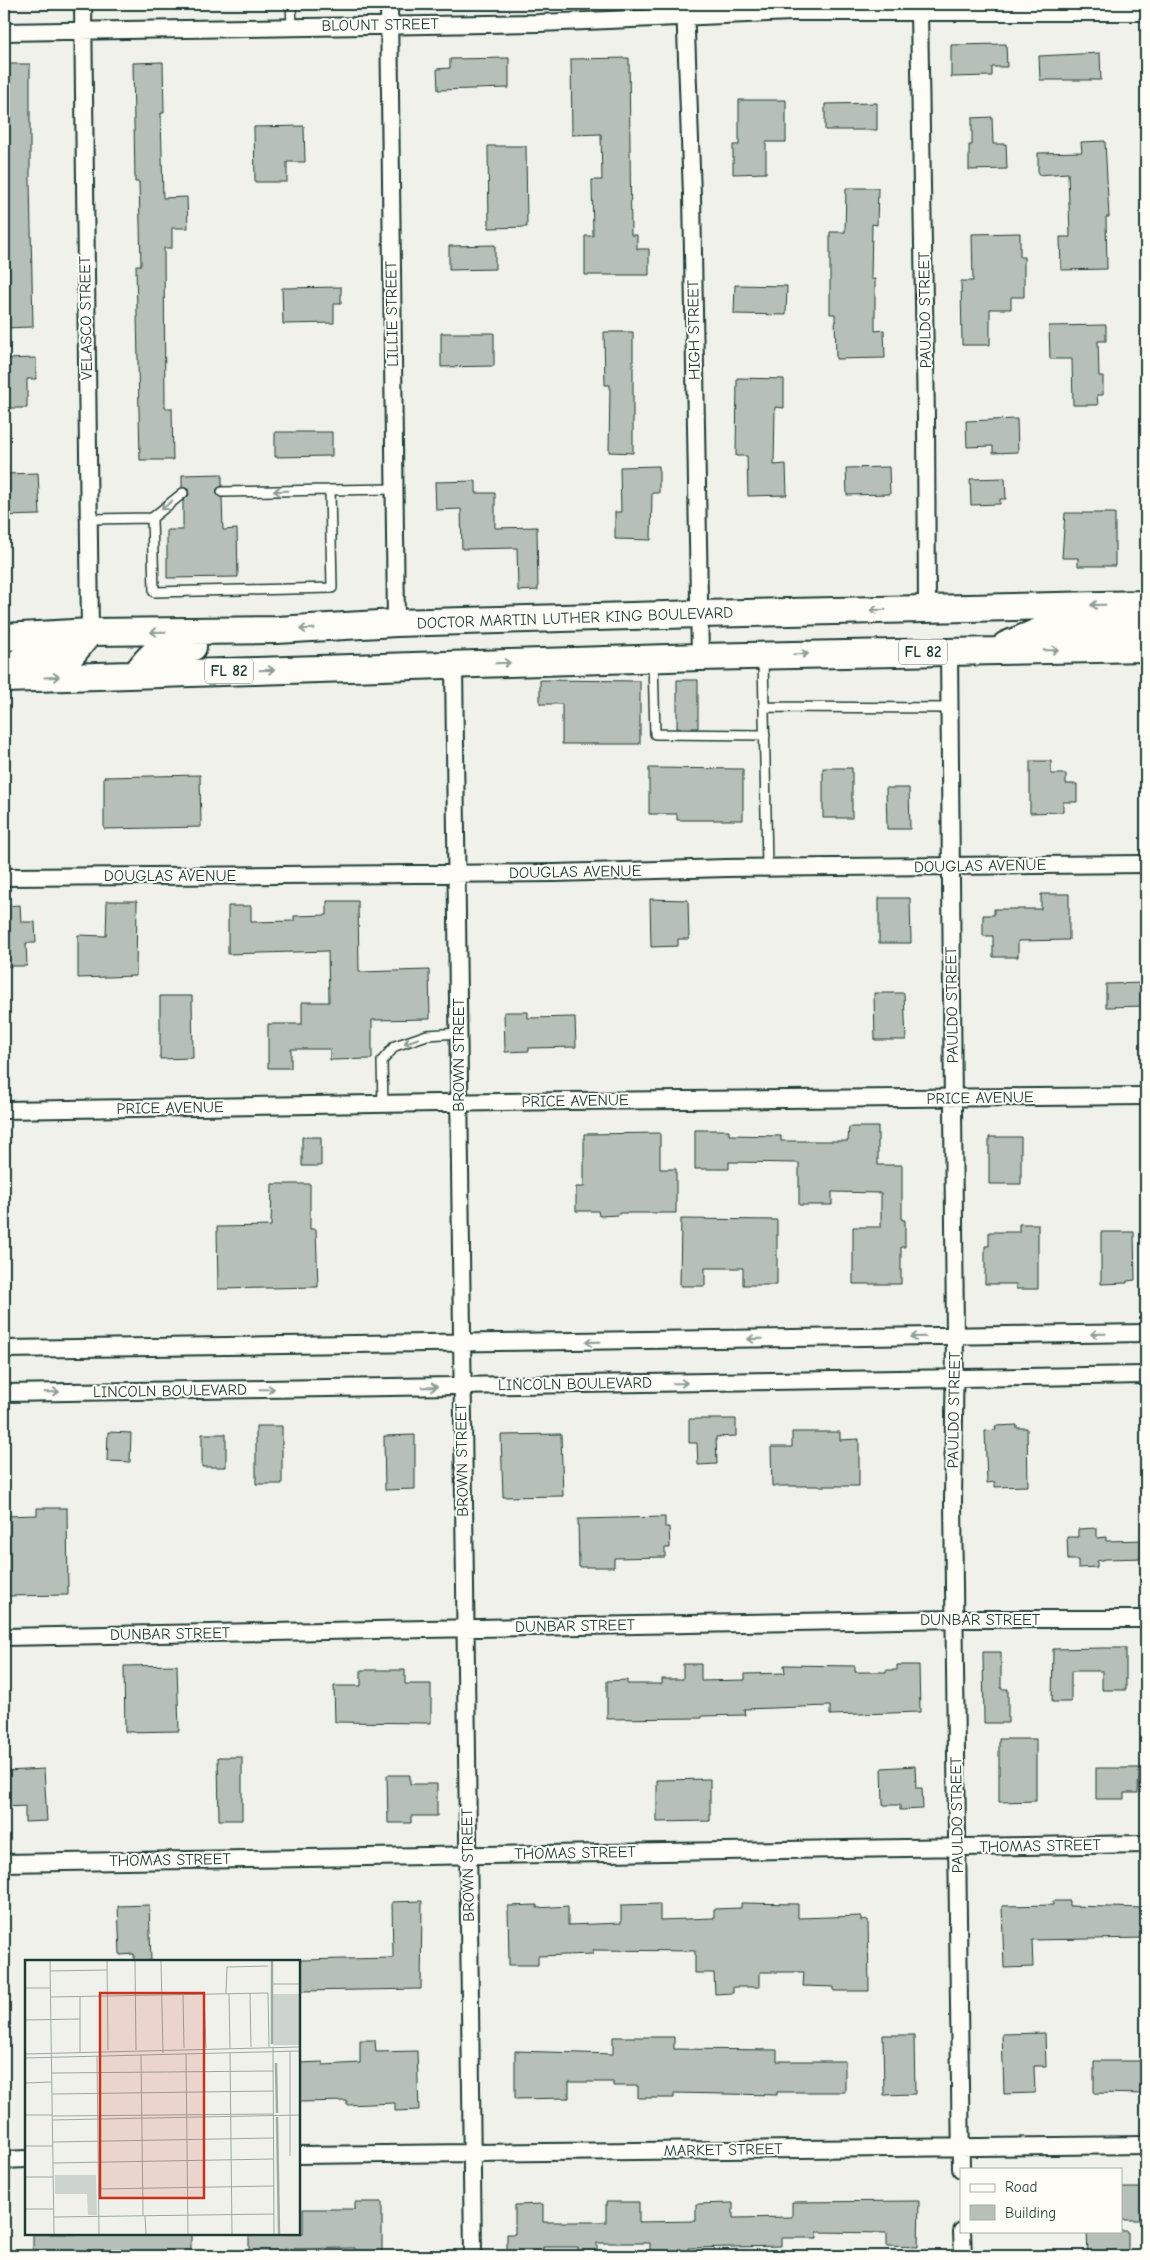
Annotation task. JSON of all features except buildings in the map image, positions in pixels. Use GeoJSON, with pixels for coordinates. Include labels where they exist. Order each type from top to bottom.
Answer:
{"type":"FeatureCollection","features":[{"type":"Feature","properties":{"kind":"main road","name":"DOCTOR MARTIN LUTHER KING BOULEVARD"},"geometry":{"type":"LineString","coordinates":[[4,637],[90,632],[277,630],[396,623],[700,614],[1146,604]]}},
{"type":"Feature","properties":{"kind":"main road"},"geometry":{"type":"LineString","coordinates":[[993,651],[1043,630],[1146,623]]}},
{"type":"Feature","properties":{"kind":"main road"},"geometry":{"type":"LineString","coordinates":[[136,674],[150,654],[160,649],[258,644],[277,630]]}},
{"type":"Feature","properties":{"kind":"main road"},"geometry":{"type":"LineString","coordinates":[[4,671],[25,658],[73,653],[90,632]]}},
{"type":"Feature","properties":{"kind":"main road","name":"FL 82"},"geometry":{"type":"LineString","coordinates":[[4,679],[763,655],[1146,648]]}},
{"type":"Feature","properties":{"kind":"street","name":"VELASCO STREET"},"geometry":{"type":"LineString","coordinates":[[83,4],[90,632]]}},
{"type":"Feature","properties":{"kind":"street","name":"LILLIE STREET"},"geometry":{"type":"LineString","coordinates":[[389,4],[396,623]]}},
{"type":"Feature","properties":{"kind":"street","name":"BLOUNT STREET"},"geometry":{"type":"LineString","coordinates":[[4,32],[389,24],[539,23],[685,11],[918,12],[945,8],[1146,12]]}},
{"type":"Feature","properties":{"kind":"street","name":"HIGH STREET"},"geometry":{"type":"LineString","coordinates":[[685,11],[692,204],[700,657]]}},
{"type":"Feature","properties":{"kind":"street","name":"PAULDO STREET"},"geometry":{"type":"LineString","coordinates":[[918,12],[926,399],[927,608]]}},
{"type":"Feature","properties":{"kind":"street","name":"PAULDO STREET"},"geometry":{"type":"LineString","coordinates":[[949,651],[949,867],[955,1337],[953,1502],[961,2168]]}},
{"type":"Feature","properties":{"kind":"street","name":"BROWN STREET"},"geometry":{"type":"LineString","coordinates":[[454,664],[458,874],[461,1386],[473,2256]]}},
{"type":"Feature","properties":{"kind":"street","name":"DOUGLAS AVENUE"},"geometry":{"type":"LineString","coordinates":[[4,877],[458,874],[767,868],[1146,864]]}},
{"type":"Feature","properties":{"kind":"street","name":"PRICE AVENUE"},"geometry":{"type":"LineString","coordinates":[[4,1110],[1146,1096]]}},
{"type":"Feature","properties":{"kind":"street"},"geometry":{"type":"LineString","coordinates":[[4,1349],[1146,1333]]}},
{"type":"Feature","properties":{"kind":"street","name":"LINCOLN BOULEVARD"},"geometry":{"type":"LineString","coordinates":[[4,1393],[1146,1375]]}},
{"type":"Feature","properties":{"kind":"street","name":"DUNBAR STREET"},"geometry":{"type":"LineString","coordinates":[[4,1637],[954,1619],[1146,1619]]}},
{"type":"Feature","properties":{"kind":"street","name":"THOMAS STREET"},"geometry":{"type":"LineString","coordinates":[[4,1863],[1146,1844]]}},
{"type":"Feature","properties":{"kind":"street","name":"MARKET STREET"},"geometry":{"type":"LineString","coordinates":[[300,2155],[1146,2145]]}},
{"type":"Feature","properties":{"kind":"street"},"geometry":{"type":"LineString","coordinates":[[4,2160],[25,2159]]}},
{"type":"Feature","properties":{"kind":"street"},"geometry":{"type":"LineString","coordinates":[[962,2232],[963,2256]]}},
{"type":"Feature","properties":{"kind":"lane"},"geometry":{"type":"LineString","coordinates":[[291,4],[292,26]]}},
{"type":"Feature","properties":{"kind":"lane"},"geometry":{"type":"LineString","coordinates":[[222,492],[394,489]]}},
{"type":"Feature","properties":{"kind":"lane"},"geometry":{"type":"LineString","coordinates":[[152,518],[154,592],[332,588],[330,490]]}},
{"type":"Feature","properties":{"kind":"lane"},"geometry":{"type":"LineString","coordinates":[[89,519],[152,518],[182,493]]}},
{"type":"Feature","properties":{"kind":"lane"},"geometry":{"type":"LineString","coordinates":[[763,655],[767,868]]}},
{"type":"Feature","properties":{"kind":"lane"},"geometry":{"type":"LineString","coordinates":[[653,658],[655,734],[765,735]]}},
{"type":"Feature","properties":{"kind":"lane"},"geometry":{"type":"LineString","coordinates":[[764,707],[949,708]]}},
{"type":"Feature","properties":{"kind":"lane"},"geometry":{"type":"LineString","coordinates":[[383,1105],[382,1061],[395,1046],[427,1035],[459,1033]]}}]}
